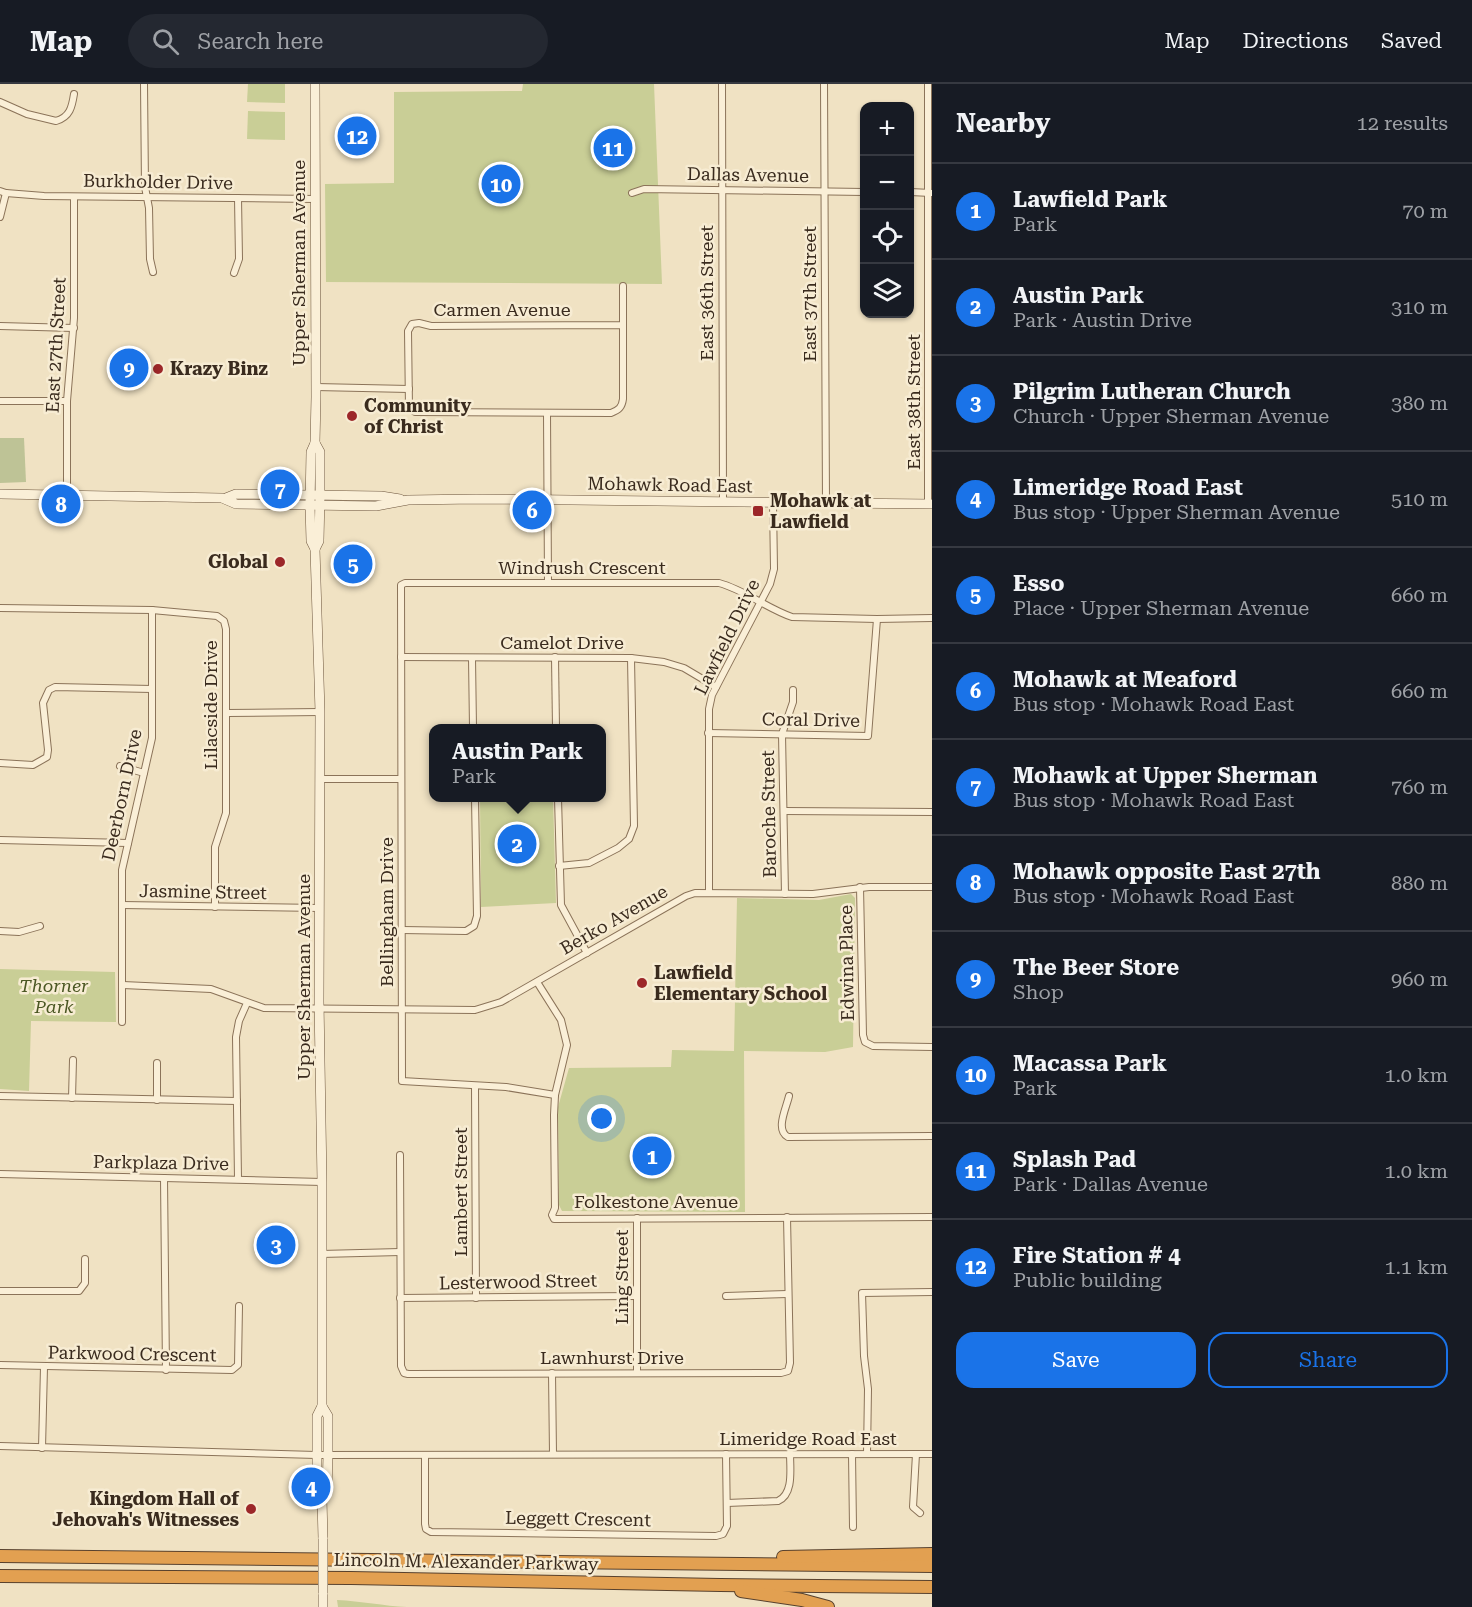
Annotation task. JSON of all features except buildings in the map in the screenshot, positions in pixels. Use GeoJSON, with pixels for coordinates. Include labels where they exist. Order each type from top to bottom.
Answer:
{"type":"FeatureCollection","features":[{"type":"Feature","properties":{"kind":"highway"},"geometry":{"type":"LineString","coordinates":[[707,1564],[728,1558],[932,1554]]}},
{"type":"Feature","properties":{"kind":"highway","name":"Lincoln M. Alexander Parkway"},"geometry":{"type":"LineString","coordinates":[[0,1556],[932,1566]]}},
{"type":"Feature","properties":{"kind":"highway","name":"Lincoln M. Alexander Parkway"},"geometry":{"type":"LineString","coordinates":[[0,1576],[351,1578],[932,1587]]}},
{"type":"Feature","properties":{"kind":"highway"},"geometry":{"type":"LineString","coordinates":[[720,1585],[748,1593],[802,1600],[828,1607]]}},
{"type":"Feature","properties":{"kind":"main road","name":"Upper Sherman Avenue"},"geometry":{"type":"LineString","coordinates":[[315,84],[316,387],[315,442],[311,452],[315,500],[310,541],[315,549],[320,712],[319,1008],[322,1406],[317,1416],[316,1455],[317,1489],[322,1499],[323,1607]]}},
{"type":"Feature","properties":{"kind":"main road","name":"Mohawk Road East"},"geometry":{"type":"LineString","coordinates":[[0,494],[226,498],[236,494],[376,506],[408,500],[930,504]]}},
{"type":"Feature","properties":{"kind":"main road","name":"Upper Sherman Avenue"},"geometry":{"type":"LineString","coordinates":[[322,1406],[328,1416],[327,1491],[322,1499]]}},
{"type":"Feature","properties":{"kind":"street"},"geometry":{"type":"LineString","coordinates":[[144,84],[146,197],[149,207],[150,259],[153,272]]}},
{"type":"Feature","properties":{"kind":"street","name":"East 36th Street"},"geometry":{"type":"LineString","coordinates":[[722,84],[723,502]]}},
{"type":"Feature","properties":{"kind":"street","name":"East 37th Street"},"geometry":{"type":"LineString","coordinates":[[824,84],[826,503]]}},
{"type":"Feature","properties":{"kind":"street","name":"East 38th Street"},"geometry":{"type":"LineString","coordinates":[[928,84],[930,504]]}},
{"type":"Feature","properties":{"kind":"street"},"geometry":{"type":"LineString","coordinates":[[0,102],[27,114],[57,122],[67,116],[74,94]]}},
{"type":"Feature","properties":{"kind":"street","name":"Dallas Avenue"},"geometry":{"type":"LineString","coordinates":[[632,193],[644,189],[860,192]]}},
{"type":"Feature","properties":{"kind":"street"},"geometry":{"type":"LineString","coordinates":[[0,217],[3,192]]}},
{"type":"Feature","properties":{"kind":"street","name":"Burkholder Drive"},"geometry":{"type":"LineString","coordinates":[[3,192],[74,197],[316,199]]}},
{"type":"Feature","properties":{"kind":"street"},"geometry":{"type":"LineString","coordinates":[[914,192],[930,193]]}},
{"type":"Feature","properties":{"kind":"street","name":"East 27th Street"},"geometry":{"type":"LineString","coordinates":[[67,495],[67,401],[74,328],[74,197]]}},
{"type":"Feature","properties":{"kind":"street"},"geometry":{"type":"LineString","coordinates":[[234,273],[239,259],[238,198]]}},
{"type":"Feature","properties":{"kind":"street"},"geometry":{"type":"LineString","coordinates":[[316,387],[409,389],[410,408],[415,412],[611,412],[622,406],[623,286]]}},
{"type":"Feature","properties":{"kind":"street","name":"Carmen Avenue"},"geometry":{"type":"LineString","coordinates":[[409,389],[408,331],[412,324],[419,323],[431,327],[623,325]]}},
{"type":"Feature","properties":{"kind":"street"},"geometry":{"type":"LineString","coordinates":[[0,326],[74,328]]}},
{"type":"Feature","properties":{"kind":"street"},"geometry":{"type":"LineString","coordinates":[[0,401],[67,401]]}},
{"type":"Feature","properties":{"kind":"street"},"geometry":{"type":"LineString","coordinates":[[547,413],[548,583]]}},
{"type":"Feature","properties":{"kind":"street","name":"Lawfield Drive"},"geometry":{"type":"LineString","coordinates":[[709,893],[709,709],[712,694],[762,603],[774,569],[773,503]]}},
{"type":"Feature","properties":{"kind":"street","name":"Windrush Crescent"},"geometry":{"type":"LineString","coordinates":[[400,588],[405,583],[719,583],[734,587],[792,617],[932,618]]}},
{"type":"Feature","properties":{"kind":"street","name":"Bellingham Drive"},"geometry":{"type":"LineString","coordinates":[[400,588],[402,1081],[506,1087],[555,1095]]}},
{"type":"Feature","properties":{"kind":"street","name":"Lilacside Drive"},"geometry":{"type":"LineString","coordinates":[[0,608],[152,610],[216,616],[224,621],[227,713],[226,813],[215,847],[215,907]]}},
{"type":"Feature","properties":{"kind":"street","name":"Deerborn Drive"},"geometry":{"type":"LineString","coordinates":[[122,1022],[122,870],[152,738],[152,610]]}},
{"type":"Feature","properties":{"kind":"street","name":"Coral Drive"},"geometry":{"type":"LineString","coordinates":[[708,733],[868,736],[877,619]]}},
{"type":"Feature","properties":{"kind":"street","name":"Camelot Drive"},"geometry":{"type":"LineString","coordinates":[[401,657],[631,658],[664,662],[684,668],[716,687]]}},
{"type":"Feature","properties":{"kind":"street"},"geometry":{"type":"LineString","coordinates":[[555,657],[556,724]]}},
{"type":"Feature","properties":{"kind":"street"},"geometry":{"type":"LineString","coordinates":[[472,658],[473,724]]}},
{"type":"Feature","properties":{"kind":"street"},"geometry":{"type":"LineString","coordinates":[[559,866],[590,863],[618,848],[629,839],[634,826],[631,658]]}},
{"type":"Feature","properties":{"kind":"street"},"geometry":{"type":"LineString","coordinates":[[0,763],[33,765],[47,757],[44,703],[49,690],[55,687],[152,689]]}},
{"type":"Feature","properties":{"kind":"street"},"geometry":{"type":"LineString","coordinates":[[782,734],[793,702],[793,690]]}},
{"type":"Feature","properties":{"kind":"street"},"geometry":{"type":"LineString","coordinates":[[227,713],[320,712]]}},
{"type":"Feature","properties":{"kind":"street","name":"Baroche Street"},"geometry":{"type":"LineString","coordinates":[[782,734],[785,894]]}},
{"type":"Feature","properties":{"kind":"street"},"geometry":{"type":"LineString","coordinates":[[120,766],[144,773]]}},
{"type":"Feature","properties":{"kind":"street"},"geometry":{"type":"LineString","coordinates":[[320,779],[401,779]]}},
{"type":"Feature","properties":{"kind":"street"},"geometry":{"type":"LineString","coordinates":[[402,930],[466,931],[474,926],[477,916],[475,802]]}},
{"type":"Feature","properties":{"kind":"street"},"geometry":{"type":"LineString","coordinates":[[558,802],[561,905],[587,953]]}},
{"type":"Feature","properties":{"kind":"street"},"geometry":{"type":"LineString","coordinates":[[784,811],[932,812]]}},
{"type":"Feature","properties":{"kind":"street"},"geometry":{"type":"LineString","coordinates":[[0,840],[128,843]]}},
{"type":"Feature","properties":{"kind":"street","name":"Berko Avenue"},"geometry":{"type":"LineString","coordinates":[[123,985],[199,987],[264,1008],[475,1010],[501,1002],[694,893],[785,894],[818,893],[860,887],[932,887]]}},
{"type":"Feature","properties":{"kind":"street","name":"Edwina Place"},"geometry":{"type":"LineString","coordinates":[[860,887],[863,1035],[866,1042],[873,1046],[932,1047]]}},
{"type":"Feature","properties":{"kind":"street","name":"Jasmine Street"},"geometry":{"type":"LineString","coordinates":[[122,905],[320,908]]}},
{"type":"Feature","properties":{"kind":"street"},"geometry":{"type":"LineString","coordinates":[[0,931],[19,932],[40,926]]}},
{"type":"Feature","properties":{"kind":"street","name":"Folkestone Avenue"},"geometry":{"type":"LineString","coordinates":[[537,982],[561,1020],[567,1045],[555,1095],[555,1208],[552,1215],[554,1219],[932,1217]]}},
{"type":"Feature","properties":{"kind":"street"},"geometry":{"type":"LineString","coordinates":[[238,1179],[236,1037],[239,1021],[247,1003]]}},
{"type":"Feature","properties":{"kind":"street"},"geometry":{"type":"LineString","coordinates":[[72,1098],[73,1060]]}},
{"type":"Feature","properties":{"kind":"street"},"geometry":{"type":"LineString","coordinates":[[157,1063],[157,1100]]}},
{"type":"Feature","properties":{"kind":"street","name":"Lambert Street"},"geometry":{"type":"LineString","coordinates":[[475,1086],[476,1298]]}},
{"type":"Feature","properties":{"kind":"street"},"geometry":{"type":"LineString","coordinates":[[0,1096],[237,1101]]}},
{"type":"Feature","properties":{"kind":"street"},"geometry":{"type":"LineString","coordinates":[[789,1096],[781,1129],[783,1135],[788,1137],[932,1136]]}},
{"type":"Feature","properties":{"kind":"street","name":"Lawnhurst Drive"},"geometry":{"type":"LineString","coordinates":[[400,1155],[401,1366],[404,1373],[782,1373],[788,1371],[790,1363],[787,1217]]}},
{"type":"Feature","properties":{"kind":"street","name":"Parkplaza Drive"},"geometry":{"type":"LineString","coordinates":[[0,1174],[322,1182]]}},
{"type":"Feature","properties":{"kind":"street"},"geometry":{"type":"LineString","coordinates":[[164,1178],[166,1370]]}},
{"type":"Feature","properties":{"kind":"street","name":"Ling Street"},"geometry":{"type":"LineString","coordinates":[[637,1218],[637,1373]]}},
{"type":"Feature","properties":{"kind":"street"},"geometry":{"type":"LineString","coordinates":[[321,1254],[400,1252]]}},
{"type":"Feature","properties":{"kind":"street"},"geometry":{"type":"LineString","coordinates":[[0,1291],[79,1291],[85,1283],[85,1259]]}},
{"type":"Feature","properties":{"kind":"street"},"geometry":{"type":"LineString","coordinates":[[867,1454],[868,1389],[864,1356],[862,1293],[868,1291],[932,1292]]}},
{"type":"Feature","properties":{"kind":"street"},"geometry":{"type":"LineString","coordinates":[[726,1296],[787,1294]]}},
{"type":"Feature","properties":{"kind":"street","name":"Lesterwood Street"},"geometry":{"type":"LineString","coordinates":[[400,1298],[636,1296]]}},
{"type":"Feature","properties":{"kind":"street","name":"Parkwood Crescent"},"geometry":{"type":"LineString","coordinates":[[0,1365],[227,1371],[237,1367],[239,1306]]}},
{"type":"Feature","properties":{"kind":"street"},"geometry":{"type":"LineString","coordinates":[[42,1448],[44,1367]]}},
{"type":"Feature","properties":{"kind":"street"},"geometry":{"type":"LineString","coordinates":[[552,1373],[553,1454]]}},
{"type":"Feature","properties":{"kind":"street","name":"Limeridge Road East"},"geometry":{"type":"LineString","coordinates":[[0,1446],[316,1455],[932,1454]]}},
{"type":"Feature","properties":{"kind":"street","name":"Leggett Crescent"},"geometry":{"type":"LineString","coordinates":[[425,1455],[425,1524],[427,1530],[432,1532],[718,1536],[723,1534],[727,1528],[726,1454]]}},
{"type":"Feature","properties":{"kind":"street"},"geometry":{"type":"LineString","coordinates":[[727,1503],[782,1500],[789,1489],[790,1454]]}},
{"type":"Feature","properties":{"kind":"street"},"geometry":{"type":"LineString","coordinates":[[852,1454],[853,1527]]}},
{"type":"Feature","properties":{"kind":"street"},"geometry":{"type":"LineString","coordinates":[[916,1454],[914,1507],[920,1513]]}},
{"type":"Feature","properties":{"kind":"green space"},"geometry":{"type":"Polygon","coordinates":[[[248,84],[285,84],[285,103],[247,102],[248,84]]]}},
{"type":"Feature","properties":{"kind":"green space"},"geometry":{"type":"Polygon","coordinates":[[[523,84],[654,84],[662,284],[326,282],[325,184],[394,183],[394,92],[522,91],[523,84]]]}},
{"type":"Feature","properties":{"kind":"green space"},"geometry":{"type":"Polygon","coordinates":[[[248,111],[285,112],[285,140],[247,139],[248,111]]]}},
{"type":"Feature","properties":{"kind":"green space"},"geometry":{"type":"Polygon","coordinates":[[[0,438],[24,438],[26,482],[0,483],[0,438]]]}},
{"type":"Feature","properties":{"kind":"green space"},"geometry":{"type":"Polygon","coordinates":[[[480,802],[553,802],[556,903],[481,907],[480,802]]]}},
{"type":"Feature","properties":{"kind":"green space"},"geometry":{"type":"Polygon","coordinates":[[[851,894],[855,898],[853,1047],[825,1052],[744,1051],[745,1212],[562,1211],[559,1205],[558,1107],[569,1068],[671,1067],[672,1050],[734,1051],[737,898],[819,900],[851,894]]]}},
{"type":"Feature","properties":{"kind":"green space","name":"Thorner Park"},"geometry":{"type":"Polygon","coordinates":[[[0,969],[115,972],[116,1022],[31,1021],[29,1091],[0,1089],[0,969]]]}},
{"type":"Feature","properties":{"kind":"green space"},"geometry":{"type":"Polygon","coordinates":[[[337,1600],[355,1601],[407,1607],[338,1607],[337,1600]]]}},
{"type":"Feature","properties":{"kind":"place","name":"Fire Station # 4"},"geometry":{"type":"Point","coordinates":[357,136]}},
{"type":"Feature","properties":{"kind":"place","name":"Splash Pad"},"geometry":{"type":"Point","coordinates":[613,148]}},
{"type":"Feature","properties":{"kind":"place","name":"Macassa Park"},"geometry":{"type":"Point","coordinates":[501,184]}},
{"type":"Feature","properties":{"kind":"place","name":"The Beer Store"},"geometry":{"type":"Point","coordinates":[129,368]}},
{"type":"Feature","properties":{"kind":"place","name":"Krazy Binz"},"geometry":{"type":"Point","coordinates":[158,369]}},
{"type":"Feature","properties":{"kind":"place","name":"Community of Christ"},"geometry":{"type":"Point","coordinates":[352,416]}},
{"type":"Feature","properties":{"kind":"place","name":"Mohawk at Upper Sherman"},"geometry":{"type":"Point","coordinates":[280,489]}},
{"type":"Feature","properties":{"kind":"place","name":"Mohawk opposite East 27th"},"geometry":{"type":"Point","coordinates":[61,504]}},
{"type":"Feature","properties":{"kind":"place","name":"Mohawk at Meaford"},"geometry":{"type":"Point","coordinates":[532,510]}},
{"type":"Feature","properties":{"kind":"place","name":"Mohawk at Lawfield"},"geometry":{"type":"Point","coordinates":[758,511]}},
{"type":"Feature","properties":{"kind":"place","name":"Global"},"geometry":{"type":"Point","coordinates":[280,562]}},
{"type":"Feature","properties":{"kind":"place","name":"Esso"},"geometry":{"type":"Point","coordinates":[353,564]}},
{"type":"Feature","properties":{"kind":"place","name":"Austin Park"},"geometry":{"type":"Point","coordinates":[517,844]}},
{"type":"Feature","properties":{"kind":"place","name":"Lawfield Elementary School"},"geometry":{"type":"Point","coordinates":[642,983]}},
{"type":"Feature","properties":{"kind":"place","name":"Lawfield Park"},"geometry":{"type":"Point","coordinates":[652,1156]}},
{"type":"Feature","properties":{"kind":"place","name":"Pilgrim Lutheran Church"},"geometry":{"type":"Point","coordinates":[276,1245]}},
{"type":"Feature","properties":{"kind":"place","name":"Limeridge Road East"},"geometry":{"type":"Point","coordinates":[311,1487]}},
{"type":"Feature","properties":{"kind":"place","name":"Kingdom Hall of Jehovah's Witnesses"},"geometry":{"type":"Point","coordinates":[251,1509]}}]}
